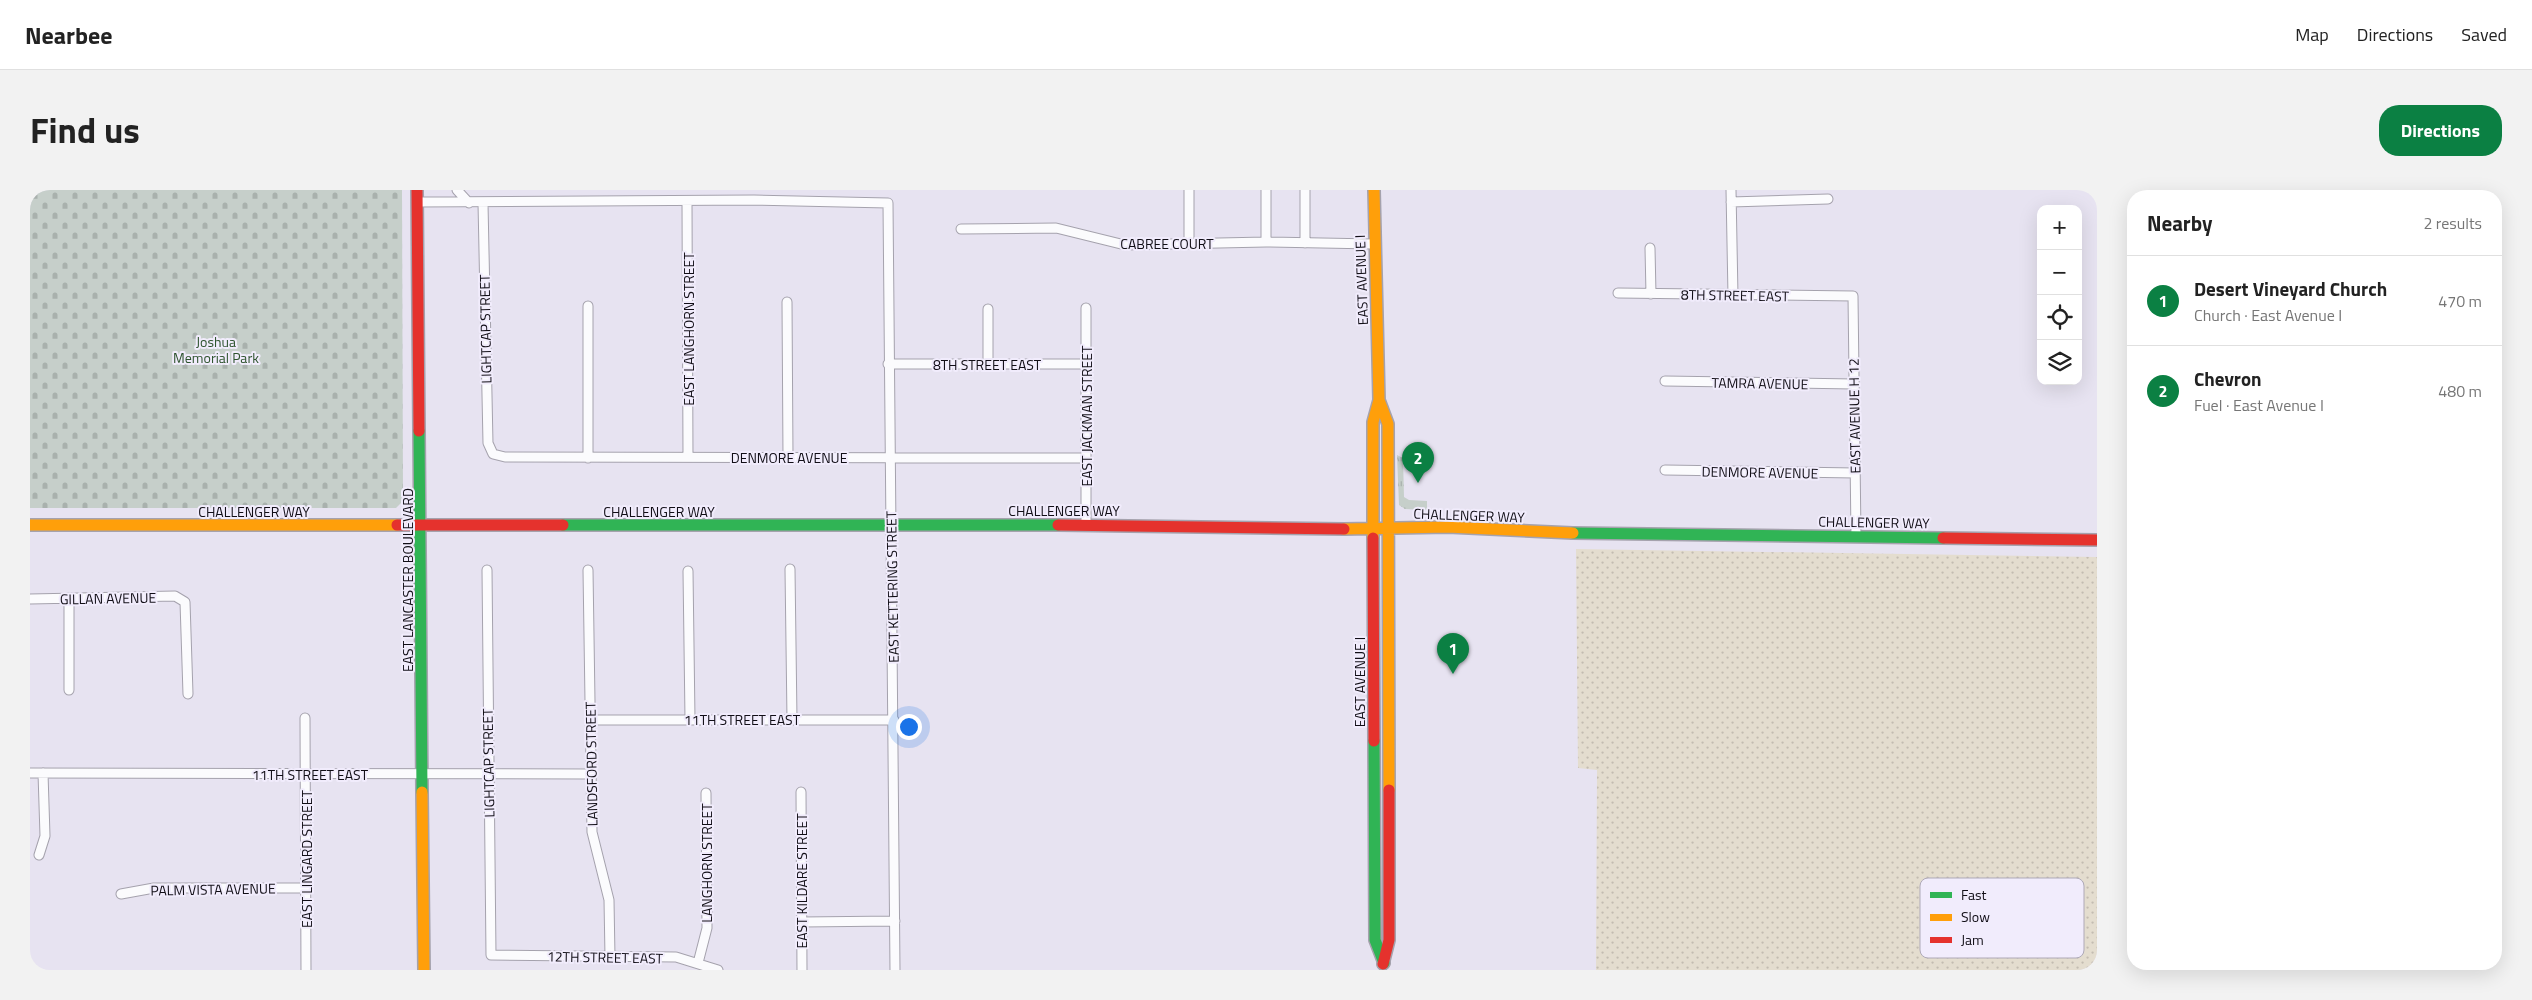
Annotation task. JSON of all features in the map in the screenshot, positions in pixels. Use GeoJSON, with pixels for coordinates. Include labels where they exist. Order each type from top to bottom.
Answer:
{"type":"FeatureCollection","features":[{"type":"Feature","properties":{"kind":"main road","name":"EAST LANCASTER BOULEVARD"},"geometry":{"type":"LineString","coordinates":[[417,190],[424,970]]}},
{"type":"Feature","properties":{"kind":"main road","name":"EAST AVENUE I"},"geometry":{"type":"LineString","coordinates":[[1374,190],[1379,400],[1373,422],[1375,940],[1383,966]]}},
{"type":"Feature","properties":{"kind":"main road","name":"EAST AVENUE I"},"geometry":{"type":"LineString","coordinates":[[1379,400],[1388,424],[1389,940],[1383,966]]}},
{"type":"Feature","properties":{"kind":"main road","name":"CHALLENGER WAY"},"geometry":{"type":"LineString","coordinates":[[30,525],[421,527],[1086,525],[1373,529],[1448,527],[1536,532],[2097,540]]}},
{"type":"Feature","properties":{"kind":"main road"},"geometry":{"type":"LineString","coordinates":[[1374,792],[1388,792]]}},
{"type":"Feature","properties":{"kind":"street"},"geometry":{"type":"LineString","coordinates":[[457,190],[469,203]]}},
{"type":"Feature","properties":{"kind":"street"},"geometry":{"type":"LineString","coordinates":[[417,202],[687,202],[754,200],[754,190]]}},
{"type":"Feature","properties":{"kind":"street"},"geometry":{"type":"LineString","coordinates":[[1189,190],[1189,244]]}},
{"type":"Feature","properties":{"kind":"street"},"geometry":{"type":"LineString","coordinates":[[1266,190],[1266,242]]}},
{"type":"Feature","properties":{"kind":"street"},"geometry":{"type":"LineString","coordinates":[[1304,190],[1305,243]]}},
{"type":"Feature","properties":{"kind":"street"},"geometry":{"type":"LineString","coordinates":[[1731,190],[1733,296]]}},
{"type":"Feature","properties":{"kind":"street"},"geometry":{"type":"LineString","coordinates":[[1732,202],[1828,199]]}},
{"type":"Feature","properties":{"kind":"street","name":"EAST KETTERING STREET"},"geometry":{"type":"LineString","coordinates":[[754,200],[888,203],[895,970]]}},
{"type":"Feature","properties":{"kind":"street","name":"EAST LANGHORN STREET"},"geometry":{"type":"LineString","coordinates":[[687,202],[688,458]]}},
{"type":"Feature","properties":{"kind":"street","name":"LIGHTCAP STREET"},"geometry":{"type":"LineString","coordinates":[[483,203],[488,443],[493,454]]}},
{"type":"Feature","properties":{"kind":"street","name":"CABREE COURT"},"geometry":{"type":"LineString","coordinates":[[961,229],[1056,228],[1125,245],[1266,242],[1374,244]]}},
{"type":"Feature","properties":{"kind":"street"},"geometry":{"type":"LineString","coordinates":[[1650,248],[1651,294]]}},
{"type":"Feature","properties":{"kind":"street","name":"8TH STREET EAST"},"geometry":{"type":"LineString","coordinates":[[1618,293],[1733,296],[1853,296]]}},
{"type":"Feature","properties":{"kind":"street","name":"EAST AVENUE H 12"},"geometry":{"type":"LineString","coordinates":[[1853,296],[1856,536]]}},
{"type":"Feature","properties":{"kind":"street"},"geometry":{"type":"LineString","coordinates":[[787,302],[788,457]]}},
{"type":"Feature","properties":{"kind":"street"},"geometry":{"type":"LineString","coordinates":[[588,306],[588,458]]}},
{"type":"Feature","properties":{"kind":"street","name":"EAST JACKMAN STREET"},"geometry":{"type":"LineString","coordinates":[[1086,308],[1086,525]]}},
{"type":"Feature","properties":{"kind":"street"},"geometry":{"type":"LineString","coordinates":[[988,310],[988,364]]}},
{"type":"Feature","properties":{"kind":"street","name":"8TH STREET EAST"},"geometry":{"type":"LineString","coordinates":[[888,364],[1087,364]]}},
{"type":"Feature","properties":{"kind":"street","name":"TAMRA AVENUE"},"geometry":{"type":"LineString","coordinates":[[1665,381],[1854,384]]}},
{"type":"Feature","properties":{"kind":"street","name":"DENMORE AVENUE"},"geometry":{"type":"LineString","coordinates":[[493,454],[505,458],[891,456],[1086,458]]}},
{"type":"Feature","properties":{"kind":"street","name":"DENMORE AVENUE"},"geometry":{"type":"LineString","coordinates":[[1665,470],[1855,473]]}},
{"type":"Feature","properties":{"kind":"street"},"geometry":{"type":"LineString","coordinates":[[790,569],[792,720]]}},
{"type":"Feature","properties":{"kind":"street","name":"LIGHTCAP STREET"},"geometry":{"type":"LineString","coordinates":[[487,570],[491,955]]}},
{"type":"Feature","properties":{"kind":"street","name":"LANDSFORD STREET"},"geometry":{"type":"LineString","coordinates":[[588,570],[592,832],[609,900],[610,957]]}},
{"type":"Feature","properties":{"kind":"street"},"geometry":{"type":"LineString","coordinates":[[688,571],[690,719]]}},
{"type":"Feature","properties":{"kind":"street","name":"GILLAN AVENUE"},"geometry":{"type":"LineString","coordinates":[[30,599],[175,596],[186,602],[188,694]]}},
{"type":"Feature","properties":{"kind":"street"},"geometry":{"type":"LineString","coordinates":[[68,599],[69,690]]}},
{"type":"Feature","properties":{"kind":"street","name":"EAST LINGARD STREET"},"geometry":{"type":"LineString","coordinates":[[305,718],[306,970]]}},
{"type":"Feature","properties":{"kind":"street","name":"11TH STREET EAST"},"geometry":{"type":"LineString","coordinates":[[590,720],[894,720]]}},
{"type":"Feature","properties":{"kind":"street","name":"11TH STREET EAST"},"geometry":{"type":"LineString","coordinates":[[30,773],[590,774]]}},
{"type":"Feature","properties":{"kind":"street"},"geometry":{"type":"LineString","coordinates":[[39,856],[45,836],[43,773]]}},
{"type":"Feature","properties":{"kind":"street","name":"EAST KILDARE STREET"},"geometry":{"type":"LineString","coordinates":[[801,792],[802,970]]}},
{"type":"Feature","properties":{"kind":"street","name":"LANGHORN STREET"},"geometry":{"type":"LineString","coordinates":[[698,963],[707,928],[706,793]]}},
{"type":"Feature","properties":{"kind":"street","name":"PALM VISTA AVENUE"},"geometry":{"type":"LineString","coordinates":[[121,894],[154,888],[306,888]]}},
{"type":"Feature","properties":{"kind":"street"},"geometry":{"type":"LineString","coordinates":[[802,922],[894,921]]}},
{"type":"Feature","properties":{"kind":"street","name":"12TH STREET EAST"},"geometry":{"type":"LineString","coordinates":[[491,955],[676,957],[718,970]]}},
{"type":"Feature","properties":{"kind":"green space","name":"Joshua Memorial Park"},"geometry":{"type":"Polygon","coordinates":[[[30,190],[402,190],[403,501],[396,508],[30,508],[30,190]]]}},
{"type":"Feature","properties":{"kind":"green space"},"geometry":{"type":"Polygon","coordinates":[[[1397,455],[1403,458],[1404,497],[1409,500],[1427,501],[1427,510],[1405,509],[1399,505],[1397,455]]]}},
{"type":"Feature","properties":{"kind":"sand"},"geometry":{"type":"Polygon","coordinates":[[[1576,549],[2097,557],[2097,970],[1596,970],[1597,770],[1578,768],[1576,549]]]}},
{"type":"Feature","properties":{"kind":"traffic: fast"},"geometry":{"type":"LineString","coordinates":[[419,431],[422,792]]}},
{"type":"Feature","properties":{"kind":"traffic: fast"},"geometry":{"type":"LineString","coordinates":[[563,525],[1058,525]]}},
{"type":"Feature","properties":{"kind":"traffic: fast"},"geometry":{"type":"LineString","coordinates":[[1573,533],[1943,538]]}},
{"type":"Feature","properties":{"kind":"traffic: fast"},"geometry":{"type":"LineString","coordinates":[[1374,741],[1375,940],[1384,963]]}},
{"type":"Feature","properties":{"kind":"traffic: slow"},"geometry":{"type":"LineString","coordinates":[[1373,538],[1373,422],[1379,400],[1374,190]]}},
{"type":"Feature","properties":{"kind":"traffic: slow"},"geometry":{"type":"LineString","coordinates":[[1379,400],[1388,424],[1389,790]]}},
{"type":"Feature","properties":{"kind":"traffic: slow"},"geometry":{"type":"LineString","coordinates":[[30,525],[397,525]]}},
{"type":"Feature","properties":{"kind":"traffic: slow"},"geometry":{"type":"LineString","coordinates":[[1344,529],[1448,527],[1573,533]]}},
{"type":"Feature","properties":{"kind":"traffic: slow"},"geometry":{"type":"LineString","coordinates":[[422,792],[424,970]]}},
{"type":"Feature","properties":{"kind":"traffic: jam"},"geometry":{"type":"LineString","coordinates":[[417,190],[419,431]]}},
{"type":"Feature","properties":{"kind":"traffic: jam"},"geometry":{"type":"LineString","coordinates":[[397,525],[563,525]]}},
{"type":"Feature","properties":{"kind":"traffic: jam"},"geometry":{"type":"LineString","coordinates":[[1058,525],[1344,529]]}},
{"type":"Feature","properties":{"kind":"traffic: jam"},"geometry":{"type":"LineString","coordinates":[[1373,538],[1374,741]]}},
{"type":"Feature","properties":{"kind":"traffic: jam"},"geometry":{"type":"LineString","coordinates":[[1943,538],[2097,540]]}},
{"type":"Feature","properties":{"kind":"traffic: jam"},"geometry":{"type":"LineString","coordinates":[[1383,964],[1389,940],[1389,790]]}},
{"type":"Feature","properties":{"kind":"place","name":"Chevron"},"geometry":{"type":"Point","coordinates":[1418,483]}},
{"type":"Feature","properties":{"kind":"place","name":"Desert Vineyard Church"},"geometry":{"type":"Point","coordinates":[1453,674]}}]}
